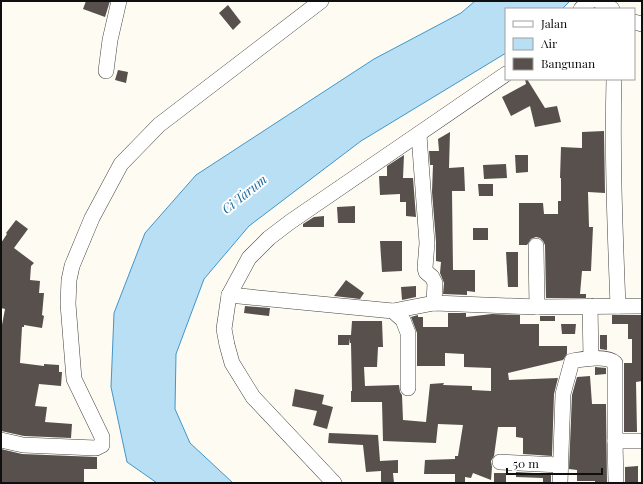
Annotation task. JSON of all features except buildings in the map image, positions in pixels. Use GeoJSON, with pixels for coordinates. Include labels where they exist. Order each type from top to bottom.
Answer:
{"type":"FeatureCollection","features":[{"type":"Feature","properties":{"kind":"street"},"geometry":{"type":"LineString","coordinates":[[106,72],[110,40],[119,1]]}},
{"type":"Feature","properties":{"kind":"street"},"geometry":{"type":"LineString","coordinates":[[1,440],[23,445],[96,448],[102,445],[102,436],[74,379],[68,304],[71,273],[92,218],[122,164],[159,125],[321,1]]}},
{"type":"Feature","properties":{"kind":"street"},"geometry":{"type":"LineString","coordinates":[[582,8],[590,1]]}},
{"type":"Feature","properties":{"kind":"street"},"geometry":{"type":"LineString","coordinates":[[599,1],[610,8]]}},
{"type":"Feature","properties":{"kind":"street"},"geometry":{"type":"LineString","coordinates":[[334,483],[253,397],[232,363],[224,329],[229,295],[249,258],[269,238],[290,222],[505,75]]}},
{"type":"Feature","properties":{"kind":"street"},"geometry":{"type":"LineString","coordinates":[[614,80],[614,199],[618,306]]}},
{"type":"Feature","properties":{"kind":"street"},"geometry":{"type":"LineString","coordinates":[[419,135],[427,243],[425,268],[435,283],[434,303]]}},
{"type":"Feature","properties":{"kind":"street"},"geometry":{"type":"LineString","coordinates":[[536,246],[537,307]]}},
{"type":"Feature","properties":{"kind":"street"},"geometry":{"type":"LineString","coordinates":[[229,295],[393,311],[434,303],[537,307],[642,306]]}},
{"type":"Feature","properties":{"kind":"street"},"geometry":{"type":"LineString","coordinates":[[590,306],[591,358]]}},
{"type":"Feature","properties":{"kind":"street"},"geometry":{"type":"LineString","coordinates":[[393,311],[403,320],[408,333],[408,388]]}},
{"type":"Feature","properties":{"kind":"street"},"geometry":{"type":"LineString","coordinates":[[560,483],[563,394],[565,384],[572,361],[591,358],[611,360],[615,364],[616,483]]}},
{"type":"Feature","properties":{"kind":"street"},"geometry":{"type":"LineString","coordinates":[[615,441],[642,440]]}},
{"type":"Feature","properties":{"kind":"street"},"geometry":{"type":"LineString","coordinates":[[500,462],[560,465]]}},
{"type":"Feature","properties":{"kind":"water","name":"Ci Tarum"},"geometry":{"type":"Polygon","coordinates":[[[475,1],[570,1],[563,8],[505,8],[505,54],[361,141],[249,226],[204,279],[176,354],[175,409],[190,443],[233,483],[157,483],[127,462],[111,387],[114,313],[145,233],[196,175],[374,59],[461,13],[475,1]]]}}]}
